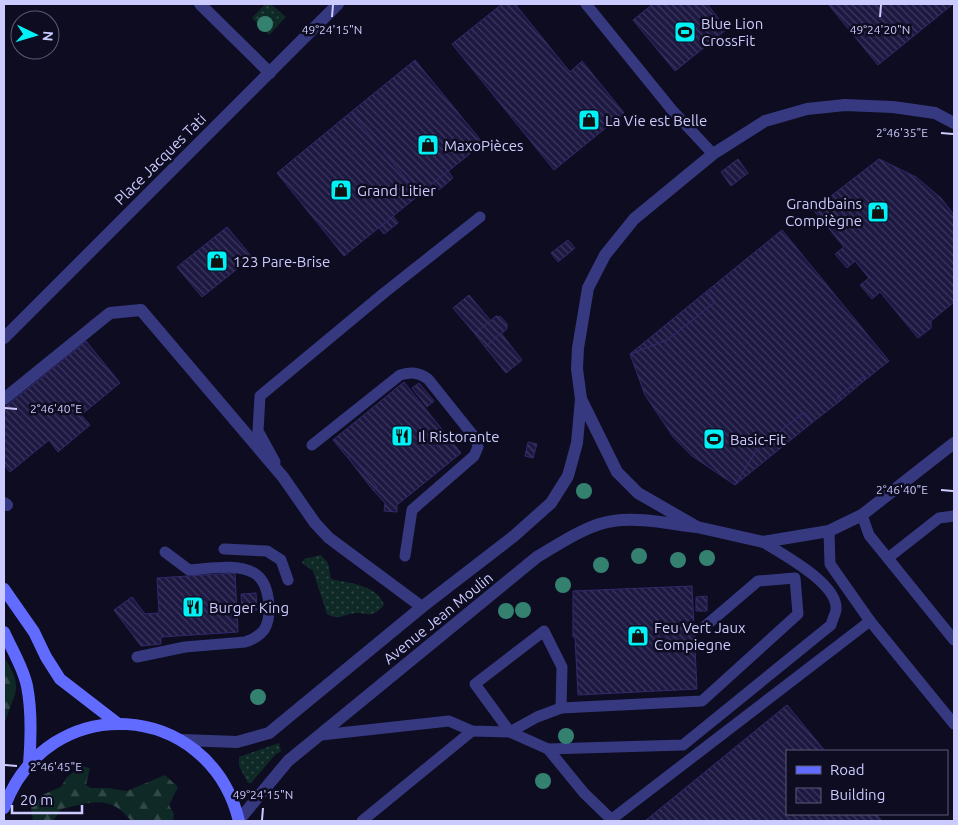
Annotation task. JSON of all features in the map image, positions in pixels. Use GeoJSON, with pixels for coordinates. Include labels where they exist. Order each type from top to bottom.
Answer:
{"type":"FeatureCollection","features":[{"type":"Feature","properties":{"kind":"main road"},"geometry":{"type":"LineString","coordinates":[[4,588],[34,632],[46,658],[60,679],[117,723]]}},
{"type":"Feature","properties":{"kind":"main road"},"geometry":{"type":"LineString","coordinates":[[4,632],[22,670],[27,686],[31,737],[29,764]]}},
{"type":"Feature","properties":{"kind":"main road"},"geometry":{"type":"LineString","coordinates":[[4,808],[18,777],[29,764],[60,739],[97,725],[117,723],[154,728],[182,740],[202,756],[218,774],[231,796],[239,821]]}},
{"type":"Feature","properties":{"kind":"street"},"geometry":{"type":"LineString","coordinates":[[200,4],[270,73]]}},
{"type":"Feature","properties":{"kind":"street","name":"Place Jacques Tati"},"geometry":{"type":"LineString","coordinates":[[4,338],[338,4]]}},
{"type":"Feature","properties":{"kind":"street","name":"Avenue Jean Moulin"},"geometry":{"type":"LineString","coordinates":[[182,740],[237,742],[270,733],[422,607],[514,536],[551,503],[568,476],[577,443],[581,399],[577,369],[580,330],[588,288],[605,255],[634,219],[713,154],[765,121],[807,109],[845,105],[893,107],[934,113],[954,113]]}},
{"type":"Feature","properties":{"kind":"street","name":"Avenue Jean Moulin"},"geometry":{"type":"LineString","coordinates":[[934,113],[954,123]]}},
{"type":"Feature","properties":{"kind":"street"},"geometry":{"type":"LineString","coordinates":[[4,399],[110,312],[141,310],[283,477],[329,538],[422,607]]}},
{"type":"Feature","properties":{"kind":"street","name":"Avenue Jean Moulin"},"geometry":{"type":"LineString","coordinates":[[581,399],[617,472],[638,494],[697,527]]}},
{"type":"Feature","properties":{"kind":"street","name":"Avenue Jean Moulin"},"geometry":{"type":"LineString","coordinates":[[239,821],[288,761],[537,558],[571,536],[612,521],[644,520],[697,527],[763,542],[829,531],[862,515],[954,443]]}},
{"type":"Feature","properties":{"kind":"lane"},"geometry":{"type":"LineString","coordinates":[[586,4],[672,110],[713,154]]}},
{"type":"Feature","properties":{"kind":"lane"},"geometry":{"type":"LineString","coordinates":[[283,477],[258,431],[260,396],[384,292],[480,217]]}},
{"type":"Feature","properties":{"kind":"lane"},"geometry":{"type":"LineString","coordinates":[[312,445],[400,375],[411,372],[421,374],[428,379],[476,439],[478,447],[474,456],[412,510],[405,556]]}},
{"type":"Feature","properties":{"kind":"lane"},"geometry":{"type":"LineString","coordinates":[[862,515],[869,535],[954,640]]}},
{"type":"Feature","properties":{"kind":"lane"},"geometry":{"type":"LineString","coordinates":[[888,558],[939,518],[954,516]]}},
{"type":"Feature","properties":{"kind":"lane"},"geometry":{"type":"LineString","coordinates":[[829,531],[830,564],[870,621],[954,724]]}},
{"type":"Feature","properties":{"kind":"lane"},"geometry":{"type":"LineString","coordinates":[[321,735],[449,721],[472,731],[510,732],[548,749],[683,745],[831,625],[836,608],[831,595],[813,573],[763,542]]}},
{"type":"Feature","properties":{"kind":"lane"},"geometry":{"type":"LineString","coordinates":[[224,549],[267,551],[281,560],[288,580]]}},
{"type":"Feature","properties":{"kind":"lane"},"geometry":{"type":"LineString","coordinates":[[137,657],[185,646],[252,640],[264,630],[268,617],[264,586],[256,574],[242,568],[189,570],[166,552]]}},
{"type":"Feature","properties":{"kind":"lane"},"geometry":{"type":"LineString","coordinates":[[510,732],[536,717],[561,708],[702,701],[798,614],[795,578],[758,581],[703,628]]}},
{"type":"Feature","properties":{"kind":"lane"},"geometry":{"type":"LineString","coordinates":[[548,749],[584,792],[613,820],[870,621]]}},
{"type":"Feature","properties":{"kind":"lane"},"geometry":{"type":"LineString","coordinates":[[510,732],[475,684],[544,630],[562,667],[561,708]]}},
{"type":"Feature","properties":{"kind":"lane"},"geometry":{"type":"LineString","coordinates":[[362,821],[472,731]]}},
{"type":"Feature","properties":{"kind":"green space"},"geometry":{"type":"Polygon","coordinates":[[[265,4],[271,4],[286,17],[269,35],[252,18],[265,4]]]}},
{"type":"Feature","properties":{"kind":"green space"},"geometry":{"type":"Polygon","coordinates":[[[321,555],[328,563],[331,579],[369,589],[381,598],[384,605],[377,612],[370,614],[354,613],[336,617],[327,614],[313,571],[302,563],[304,559],[321,555]]]}},
{"type":"Feature","properties":{"kind":"green space"},"geometry":{"type":"Polygon","coordinates":[[[4,657],[15,677],[16,692],[4,726],[4,657]]]}},
{"type":"Feature","properties":{"kind":"green space"},"geometry":{"type":"Polygon","coordinates":[[[279,743],[281,751],[275,755],[251,783],[248,783],[239,766],[239,757],[279,743]]]}},
{"type":"Feature","properties":{"kind":"green space"},"geometry":{"type":"Polygon","coordinates":[[[81,766],[90,768],[86,785],[91,788],[127,791],[165,775],[178,787],[169,805],[174,814],[173,821],[131,821],[115,806],[99,802],[61,809],[53,821],[33,821],[31,808],[42,795],[61,787],[67,777],[81,766]]]}},
{"type":"Feature","properties":{"kind":"building"},"geometry":{"type":"Polygon","coordinates":[[[502,4],[515,4],[570,72],[582,61],[624,113],[554,170],[452,44],[502,4]]]}},
{"type":"Feature","properties":{"kind":"building"},"geometry":{"type":"Polygon","coordinates":[[[653,4],[707,4],[727,29],[675,71],[633,20],[653,4]]]}},
{"type":"Feature","properties":{"kind":"building"},"geometry":{"type":"Polygon","coordinates":[[[828,4],[953,4],[878,65],[828,4]]]}},
{"type":"Feature","properties":{"kind":"building"},"geometry":{"type":"Polygon","coordinates":[[[415,60],[483,143],[419,195],[351,112],[415,60]]]}},
{"type":"Feature","properties":{"kind":"building"},"geometry":{"type":"Polygon","coordinates":[[[351,112],[419,195],[344,256],[277,173],[351,112]]]}},
{"type":"Feature","properties":{"kind":"building"},"geometry":{"type":"Polygon","coordinates":[[[738,159],[748,173],[731,186],[721,172],[738,159]]]}},
{"type":"Feature","properties":{"kind":"building"},"geometry":{"type":"Polygon","coordinates":[[[879,159],[916,177],[941,198],[954,215],[954,302],[931,321],[931,328],[918,338],[880,292],[872,299],[860,285],[869,278],[855,261],[847,268],[835,254],[844,247],[811,207],[825,196],[831,196],[879,159]]]}},
{"type":"Feature","properties":{"kind":"building"},"geometry":{"type":"Polygon","coordinates":[[[448,171],[453,178],[439,190],[433,183],[448,171]]]}},
{"type":"Feature","properties":{"kind":"building"},"geometry":{"type":"Polygon","coordinates":[[[393,216],[398,223],[384,234],[379,228],[393,216]]]}},
{"type":"Feature","properties":{"kind":"building"},"geometry":{"type":"Polygon","coordinates":[[[227,227],[252,257],[202,297],[177,267],[227,227]]]}},
{"type":"Feature","properties":{"kind":"building"},"geometry":{"type":"Polygon","coordinates":[[[782,230],[889,361],[865,380],[863,377],[837,398],[840,401],[813,422],[804,412],[756,451],[735,485],[692,456],[674,438],[645,395],[630,354],[667,340],[715,302],[707,291],[782,230]]]}},
{"type":"Feature","properties":{"kind":"building"},"geometry":{"type":"Polygon","coordinates":[[[568,240],[575,248],[558,262],[551,253],[568,240]]]}},
{"type":"Feature","properties":{"kind":"building"},"geometry":{"type":"Polygon","coordinates":[[[707,291],[715,302],[667,340],[630,354],[707,291]]]}},
{"type":"Feature","properties":{"kind":"building"},"geometry":{"type":"Polygon","coordinates":[[[469,295],[491,321],[475,334],[453,308],[469,295]]]}},
{"type":"Feature","properties":{"kind":"building"},"geometry":{"type":"Polygon","coordinates":[[[496,316],[501,317],[507,324],[507,329],[485,347],[475,334],[496,316]]]}},
{"type":"Feature","properties":{"kind":"building"},"geometry":{"type":"Polygon","coordinates":[[[501,333],[522,360],[506,373],[485,347],[501,333]]]}},
{"type":"Feature","properties":{"kind":"building"},"geometry":{"type":"Polygon","coordinates":[[[86,341],[120,383],[81,415],[90,425],[58,452],[49,440],[10,472],[4,465],[4,408],[86,341]]]}},
{"type":"Feature","properties":{"kind":"building"},"geometry":{"type":"Polygon","coordinates":[[[863,377],[865,380],[840,401],[837,398],[863,377]]]}},
{"type":"Feature","properties":{"kind":"building"},"geometry":{"type":"Polygon","coordinates":[[[404,382],[461,453],[397,505],[397,512],[384,511],[385,503],[373,490],[377,487],[351,455],[348,458],[333,440],[404,382]]]}},
{"type":"Feature","properties":{"kind":"building"},"geometry":{"type":"Polygon","coordinates":[[[419,383],[434,401],[427,407],[412,388],[419,383]]]}},
{"type":"Feature","properties":{"kind":"building"},"geometry":{"type":"Polygon","coordinates":[[[804,412],[813,422],[735,485],[756,451],[804,412]]]}},
{"type":"Feature","properties":{"kind":"building"},"geometry":{"type":"Polygon","coordinates":[[[528,442],[537,444],[533,458],[525,456],[528,442]]]}},
{"type":"Feature","properties":{"kind":"building"},"geometry":{"type":"Polygon","coordinates":[[[351,455],[377,487],[373,490],[348,458],[351,455]]]}},
{"type":"Feature","properties":{"kind":"building"},"geometry":{"type":"Polygon","coordinates":[[[235,573],[238,632],[161,637],[161,644],[141,646],[114,610],[132,597],[145,614],[159,613],[157,578],[235,573]]]}},
{"type":"Feature","properties":{"kind":"building"},"geometry":{"type":"Polygon","coordinates":[[[692,586],[697,689],[578,695],[575,637],[573,637],[573,591],[692,586]]]}},
{"type":"Feature","properties":{"kind":"building"},"geometry":{"type":"Polygon","coordinates":[[[256,593],[257,610],[242,611],[241,594],[256,593]]]}},
{"type":"Feature","properties":{"kind":"building"},"geometry":{"type":"Polygon","coordinates":[[[707,596],[707,611],[696,611],[696,597],[707,596]]]}},
{"type":"Feature","properties":{"kind":"building"},"geometry":{"type":"Polygon","coordinates":[[[787,705],[824,750],[786,750],[786,815],[877,815],[882,821],[645,821],[787,705]]]}},
{"type":"Feature","properties":{"kind":"place","name":"Blue Lion CrossFit"},"geometry":{"type":"Point","coordinates":[685,32]}},
{"type":"Feature","properties":{"kind":"place","name":"La Vie est Belle"},"geometry":{"type":"Point","coordinates":[589,120]}},
{"type":"Feature","properties":{"kind":"place","name":"MaxoPièces"},"geometry":{"type":"Point","coordinates":[428,145]}},
{"type":"Feature","properties":{"kind":"place","name":"Grand Litier"},"geometry":{"type":"Point","coordinates":[341,190]}},
{"type":"Feature","properties":{"kind":"place","name":"Grandbains Compiègne"},"geometry":{"type":"Point","coordinates":[878,212]}},
{"type":"Feature","properties":{"kind":"place","name":"123 Pare-Brise"},"geometry":{"type":"Point","coordinates":[217,261]}},
{"type":"Feature","properties":{"kind":"place","name":"Il Ristorante"},"geometry":{"type":"Point","coordinates":[402,436]}},
{"type":"Feature","properties":{"kind":"place","name":"Basic-Fit"},"geometry":{"type":"Point","coordinates":[714,439]}},
{"type":"Feature","properties":{"kind":"place","name":"Burger King"},"geometry":{"type":"Point","coordinates":[193,607]}},
{"type":"Feature","properties":{"kind":"place","name":"Feu Vert Jaux Compiegne"},"geometry":{"type":"Point","coordinates":[638,636]}}]}
